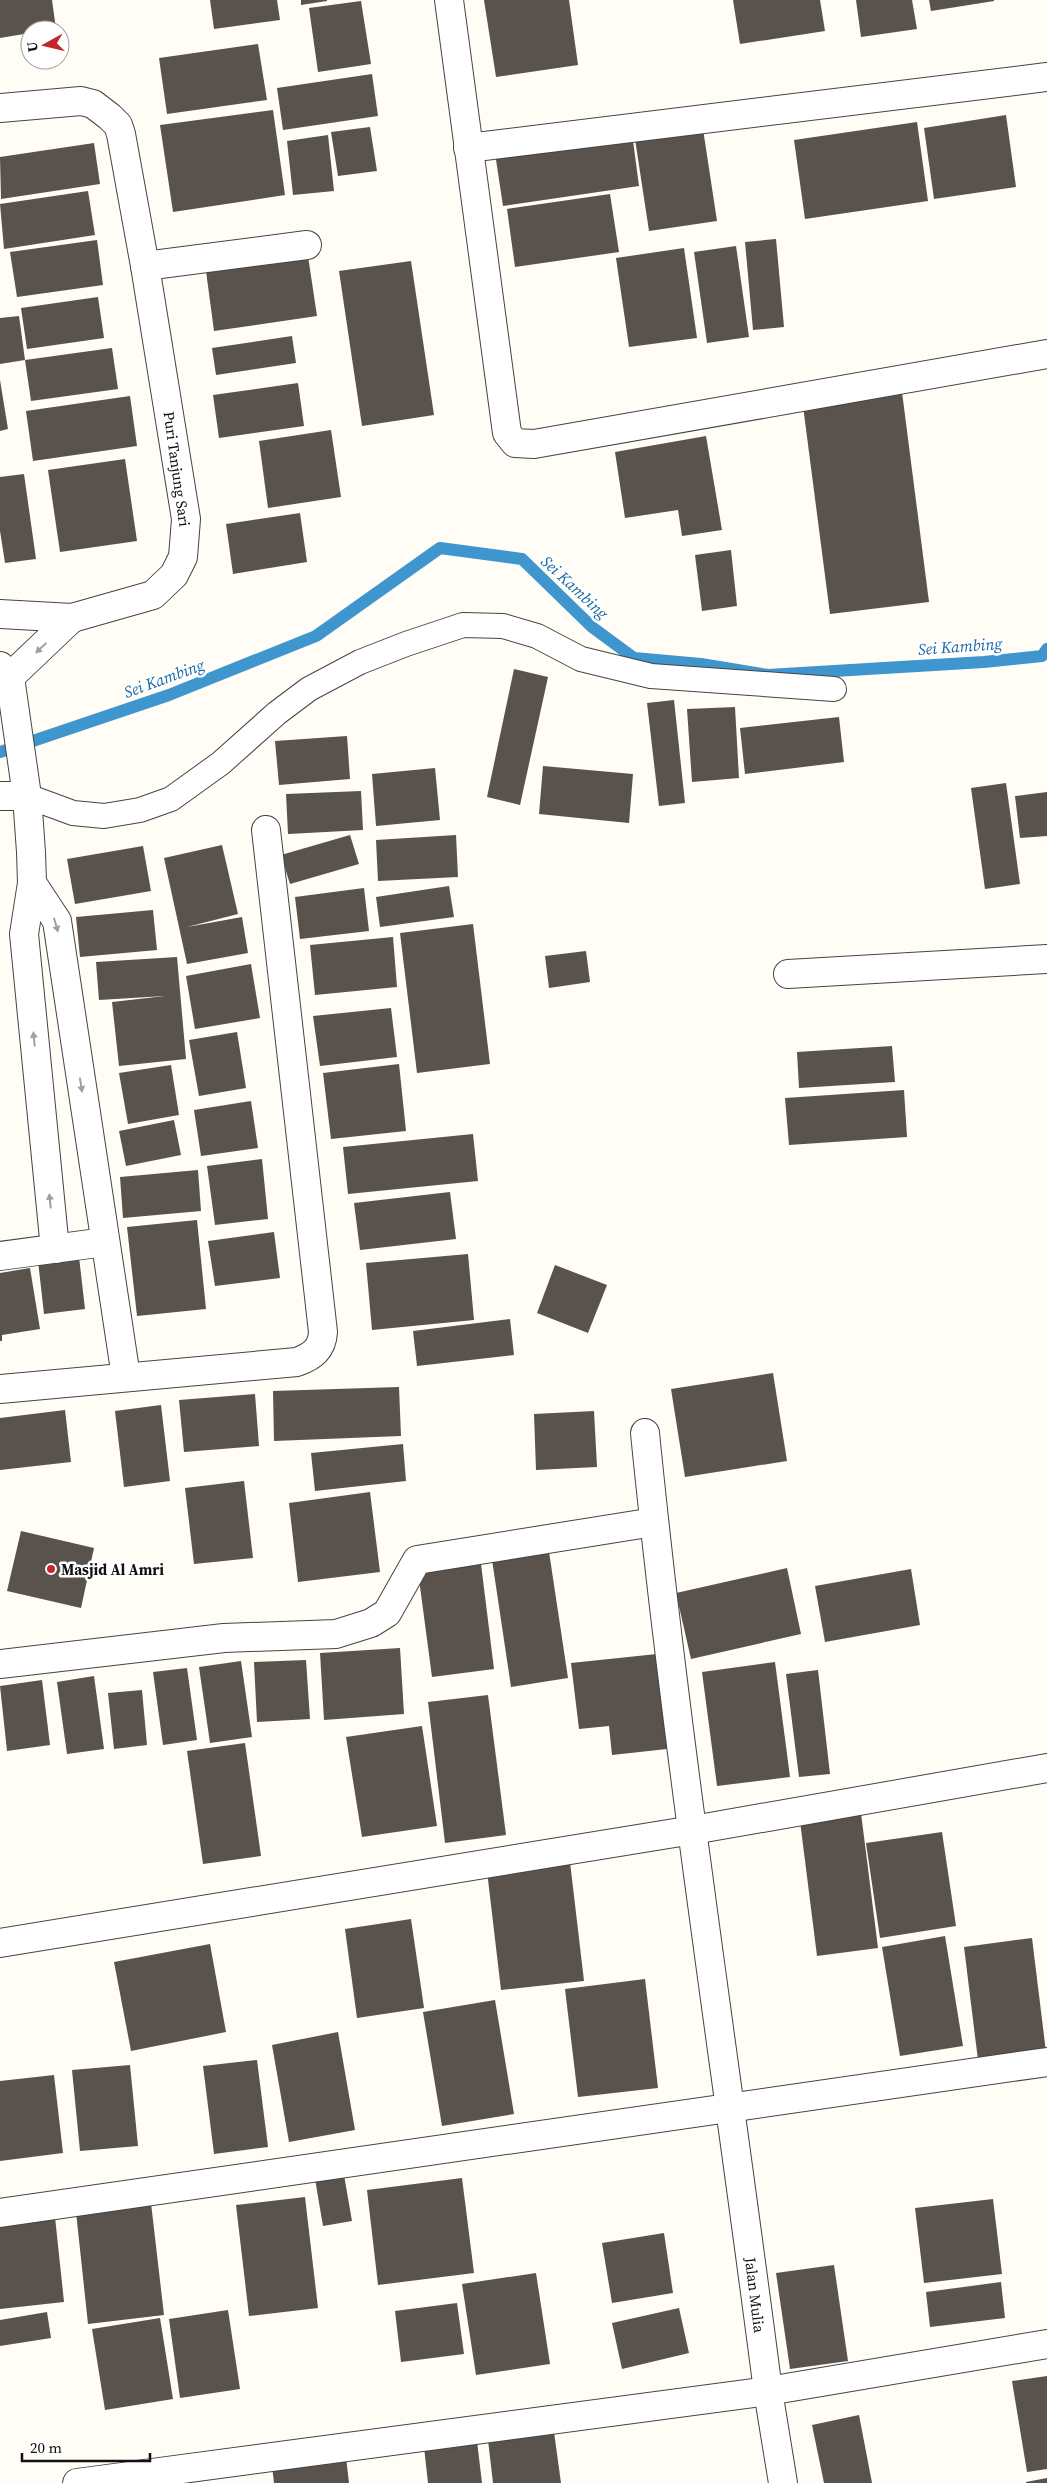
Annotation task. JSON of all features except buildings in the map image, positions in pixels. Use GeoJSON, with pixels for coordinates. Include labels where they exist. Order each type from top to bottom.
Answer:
{"type":"FeatureCollection","features":[{"type":"Feature","properties":{"kind":"street"},"geometry":{"type":"LineString","coordinates":[[449,0],[507,433],[515,443],[534,444],[1047,354]]}},
{"type":"Feature","properties":{"kind":"street"},"geometry":{"type":"LineString","coordinates":[[468,148],[1047,77]]}},
{"type":"Feature","properties":{"kind":"street","name":"Puri Tanjung Sari"},"geometry":{"type":"LineString","coordinates":[[0,108],[81,101],[92,104],[118,125],[145,266],[186,520],[183,557],[174,576],[153,595],[72,618],[0,614]]}},
{"type":"Feature","properties":{"kind":"street"},"geometry":{"type":"LineString","coordinates":[[145,266],[307,245]]}},
{"type":"Feature","properties":{"kind":"street"},"geometry":{"type":"LineString","coordinates":[[55,1249],[24,934],[32,883],[27,796],[15,706],[5,672],[72,618]]}},
{"type":"Feature","properties":{"kind":"street"},"geometry":{"type":"LineString","coordinates":[[0,796],[27,796]]}},
{"type":"Feature","properties":{"kind":"street"},"geometry":{"type":"LineString","coordinates":[[0,1389],[297,1362],[318,1350],[322,1342],[266,830]]}},
{"type":"Feature","properties":{"kind":"street"},"geometry":{"type":"LineString","coordinates":[[32,883],[56,921],[126,1377]]}},
{"type":"Feature","properties":{"kind":"street"},"geometry":{"type":"LineString","coordinates":[[788,974],[1047,959]]}},
{"type":"Feature","properties":{"kind":"street"},"geometry":{"type":"LineString","coordinates":[[0,1256],[105,1242]]}},
{"type":"Feature","properties":{"kind":"street","name":"Jalan Mulia"},"geometry":{"type":"LineString","coordinates":[[645,1433],[654,1522],[693,1830],[768,2391],[783,2483]]}},
{"type":"Feature","properties":{"kind":"street"},"geometry":{"type":"LineString","coordinates":[[0,1664],[224,1638],[336,1634],[371,1623],[386,1613],[417,1560],[654,1522]]}},
{"type":"Feature","properties":{"kind":"street"},"geometry":{"type":"LineString","coordinates":[[0,1943],[693,1830],[1047,1768]]}},
{"type":"Feature","properties":{"kind":"street"},"geometry":{"type":"LineString","coordinates":[[0,2213],[1047,2062]]}},
{"type":"Feature","properties":{"kind":"street"},"geometry":{"type":"LineString","coordinates":[[77,2483],[768,2391],[1047,2344]]}},
{"type":"Feature","properties":{"kind":"lane"},"geometry":{"type":"LineString","coordinates":[[27,796],[74,813],[104,816],[140,810],[171,799],[222,762],[277,713],[309,689],[360,662],[463,625],[502,626],[537,636],[581,659],[650,676],[834,689]]}},
{"type":"Feature","properties":{"kind":"waterway","name":"Sei Kambing"},"geometry":{"type":"LineString","coordinates":[[0,752],[169,695],[316,636],[440,548],[522,559],[592,627],[634,658],[701,664],[768,675],[984,662],[1042,656],[1047,649]]}},
{"type":"Feature","properties":{"kind":"place","name":"Masjid Al Amri"},"geometry":{"type":"Point","coordinates":[51,1569]}}]}
